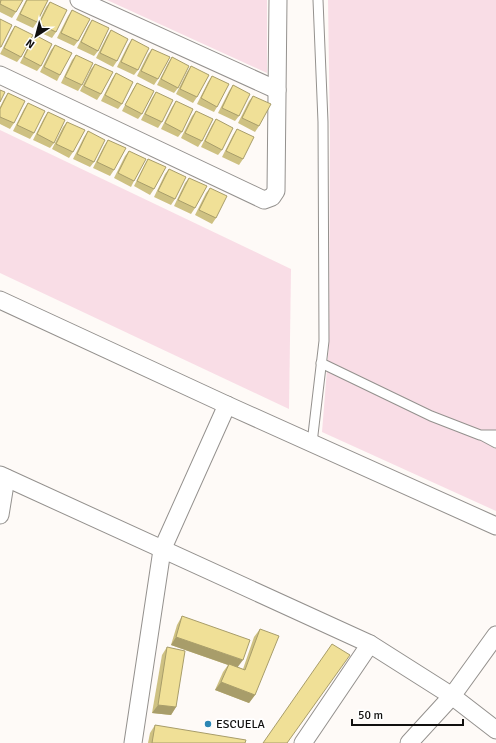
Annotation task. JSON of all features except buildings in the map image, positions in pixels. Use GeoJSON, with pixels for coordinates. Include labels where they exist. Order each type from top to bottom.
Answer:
{"type":"FeatureCollection","features":[{"type":"Feature","properties":{"kind":"street"},"geometry":{"type":"LineString","coordinates":[[80,0],[277,90]]}},
{"type":"Feature","properties":{"kind":"street"},"geometry":{"type":"LineString","coordinates":[[0,75],[264,200],[272,197],[276,191],[278,0]]}},
{"type":"Feature","properties":{"kind":"street"},"geometry":{"type":"LineString","coordinates":[[0,300],[227,405],[496,526]]}},
{"type":"Feature","properties":{"kind":"street"},"geometry":{"type":"LineString","coordinates":[[133,743],[162,550],[227,405]]}},
{"type":"Feature","properties":{"kind":"street"},"geometry":{"type":"LineString","coordinates":[[0,515],[3,477],[370,644],[452,696],[496,730]]}},
{"type":"Feature","properties":{"kind":"street"},"geometry":{"type":"LineString","coordinates":[[408,743],[452,696],[496,635]]}},
{"type":"Feature","properties":{"kind":"street"},"geometry":{"type":"LineString","coordinates":[[303,743],[370,644]]}},
{"type":"Feature","properties":{"kind":"lane"},"geometry":{"type":"LineString","coordinates":[[312,443],[324,341],[323,122],[318,0]]}},
{"type":"Feature","properties":{"kind":"lane"},"geometry":{"type":"LineString","coordinates":[[321,363],[431,416],[480,435],[496,443]]}},
{"type":"Feature","properties":{"kind":"lane"},"geometry":{"type":"LineString","coordinates":[[480,435],[496,435]]}},
{"type":"Feature","properties":{"kind":"shaded area"},"geometry":{"type":"Polygon","coordinates":[[[107,0],[267,0],[267,73],[107,0]]]}},
{"type":"Feature","properties":{"kind":"shaded area"},"geometry":{"type":"Polygon","coordinates":[[[328,0],[496,0],[496,511],[322,432],[329,344],[330,138],[328,0]]]}},
{"type":"Feature","properties":{"kind":"shaded area"},"geometry":{"type":"Polygon","coordinates":[[[0,130],[291,269],[289,409],[0,273],[0,130]]]}},
{"type":"Feature","properties":{"kind":"place","name":"ESCUELA"},"geometry":{"type":"Point","coordinates":[208,724]}}]}
